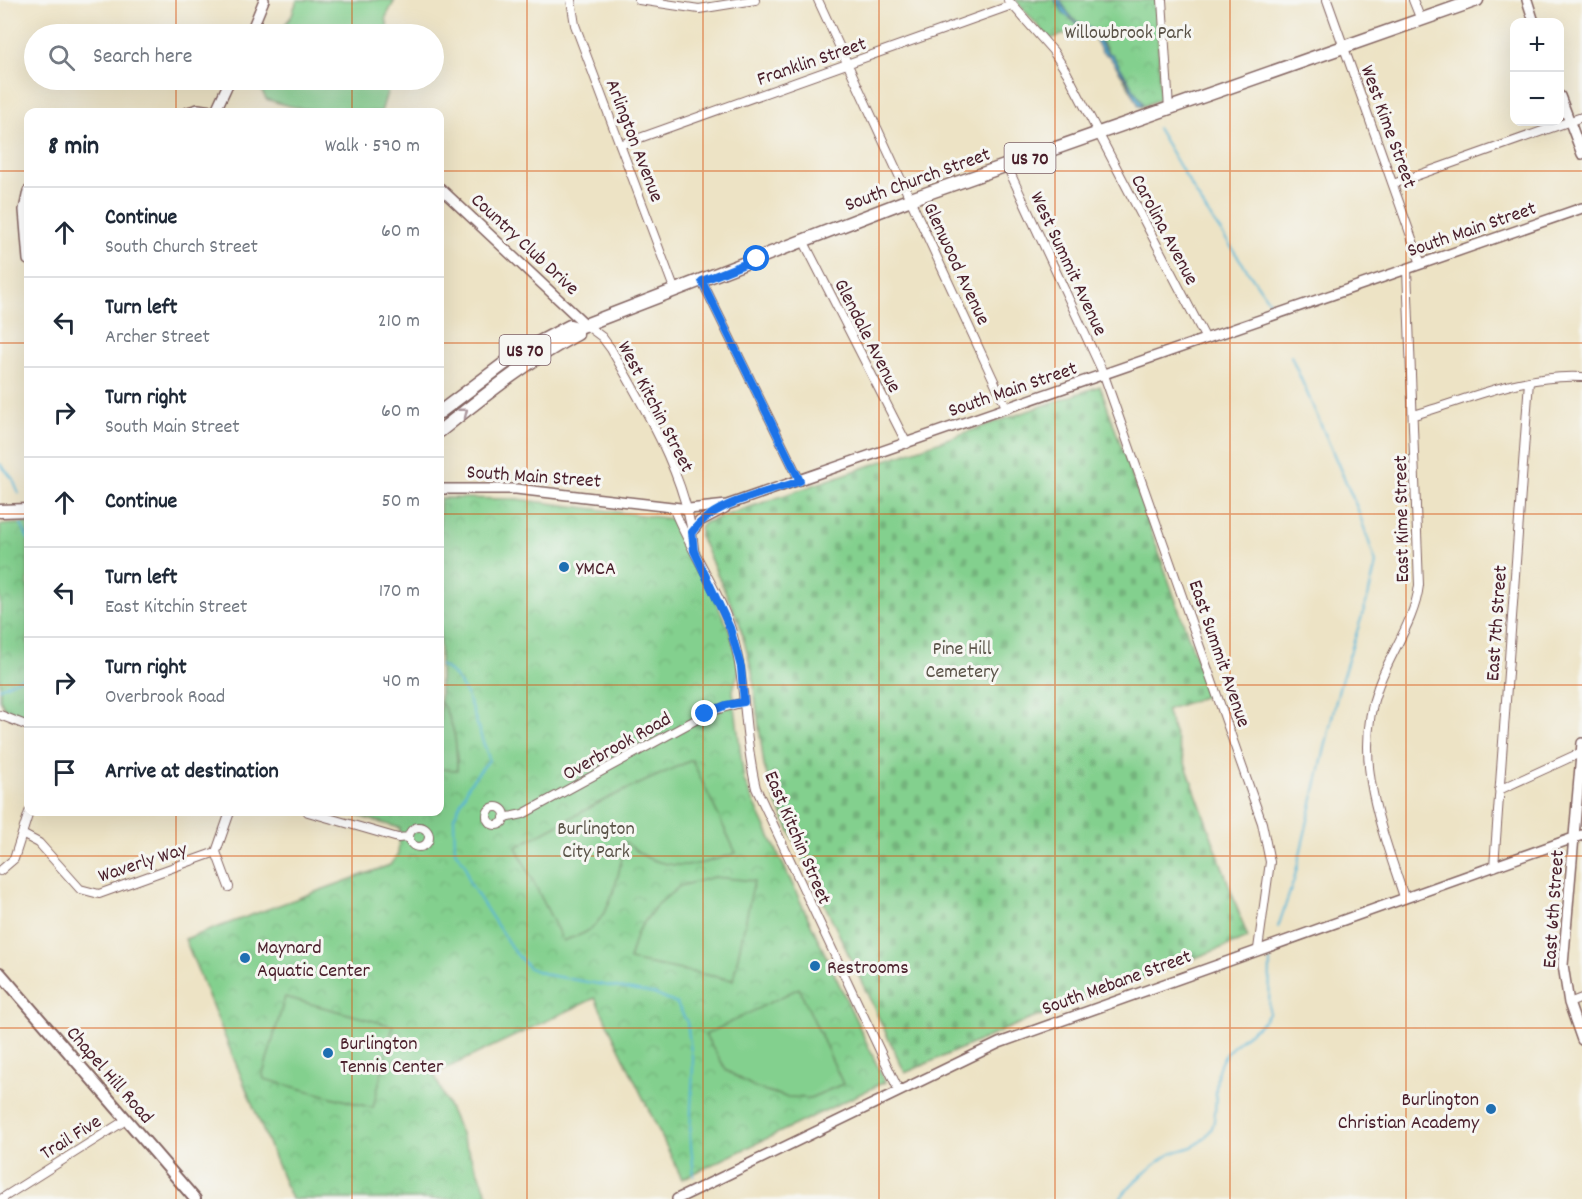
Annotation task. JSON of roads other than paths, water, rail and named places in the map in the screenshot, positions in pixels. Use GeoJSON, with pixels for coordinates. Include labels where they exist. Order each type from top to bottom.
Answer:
{"type":"FeatureCollection","features":[{"type":"Feature","properties":{"kind":"main road","name":"South Church Street"},"geometry":{"type":"LineString","coordinates":[[444,409],[517,354],[570,326],[582,327],[911,199],[1477,0]]}},
{"type":"Feature","properties":{"kind":"main road","name":"South Church Street"},"geometry":{"type":"LineString","coordinates":[[444,428],[526,364],[577,334],[582,327]]}},
{"type":"Feature","properties":{"kind":"main road"},"geometry":{"type":"LineString","coordinates":[[0,511],[24,510]]}},
{"type":"Feature","properties":{"kind":"main road","name":"Chapel Hill Road"},"geometry":{"type":"LineString","coordinates":[[0,973],[195,1199]]}},
{"type":"Feature","properties":{"kind":"street"},"geometry":{"type":"LineString","coordinates":[[254,24],[264,0]]}},
{"type":"Feature","properties":{"kind":"street","name":"Arlington Avenue"},"geometry":{"type":"LineString","coordinates":[[571,0],[575,25],[675,291]]}},
{"type":"Feature","properties":{"kind":"street"},"geometry":{"type":"LineString","coordinates":[[639,0],[699,9],[755,0]]}},
{"type":"Feature","properties":{"kind":"street","name":"Glenwood Avenue"},"geometry":{"type":"LineString","coordinates":[[818,0],[1007,409]]}},
{"type":"Feature","properties":{"kind":"street"},"geometry":{"type":"LineString","coordinates":[[1162,0],[1169,109]]}},
{"type":"Feature","properties":{"kind":"street","name":"West Kime Street"},"geometry":{"type":"LineString","coordinates":[[1328,0],[1421,264]]}},
{"type":"Feature","properties":{"kind":"street"},"geometry":{"type":"LineString","coordinates":[[1413,0],[1420,20]]}},
{"type":"Feature","properties":{"kind":"street"},"geometry":{"type":"LineString","coordinates":[[1527,0],[1533,18]]}},
{"type":"Feature","properties":{"kind":"street","name":"Franklin Street"},"geometry":{"type":"LineString","coordinates":[[620,145],[848,64],[1010,2]]}},
{"type":"Feature","properties":{"kind":"street","name":"Carolina Avenue"},"geometry":{"type":"LineString","coordinates":[[1010,2],[1058,58],[1206,339]]}},
{"type":"Feature","properties":{"kind":"street"},"geometry":{"type":"LineString","coordinates":[[218,108],[226,90]]}},
{"type":"Feature","properties":{"kind":"street"},"geometry":{"type":"LineString","coordinates":[[1564,108],[1582,154]]}},
{"type":"Feature","properties":{"kind":"street"},"geometry":{"type":"LineString","coordinates":[[1394,184],[1582,117]]}},
{"type":"Feature","properties":{"kind":"street","name":"West Summit Avenue"},"geometry":{"type":"LineString","coordinates":[[1007,166],[1104,375]]}},
{"type":"Feature","properties":{"kind":"street","name":"Country Club Drive"},"geometry":{"type":"LineString","coordinates":[[444,192],[582,327]]}},
{"type":"Feature","properties":{"kind":"street","name":"South Main Street"},"geometry":{"type":"LineString","coordinates":[[444,489],[525,490],[689,509],[735,503],[1582,208]]}},
{"type":"Feature","properties":{"kind":"street","name":"Glendale Avenue"},"geometry":{"type":"LineString","coordinates":[[803,240],[907,444]]}},
{"type":"Feature","properties":{"kind":"street","name":"East Kime Street"},"geometry":{"type":"LineString","coordinates":[[1404,897],[1380,824],[1368,757],[1372,706],[1378,687],[1417,601],[1420,563],[1407,269]]}},
{"type":"Feature","properties":{"kind":"street"},"geometry":{"type":"LineString","coordinates":[[702,281],[800,481]]}},
{"type":"Feature","properties":{"kind":"street","name":"West Kitchin Street"},"geometry":{"type":"LineString","coordinates":[[582,327],[602,337],[630,384],[666,453],[689,509]]}},
{"type":"Feature","properties":{"kind":"street","name":"East Summit Avenue"},"geometry":{"type":"LineString","coordinates":[[1104,375],[1262,823],[1270,862],[1258,949]]}},
{"type":"Feature","properties":{"kind":"street"},"geometry":{"type":"LineString","coordinates":[[1414,415],[1503,386],[1547,377],[1582,376]]}},
{"type":"Feature","properties":{"kind":"street","name":"East 7th Street"},"geometry":{"type":"LineString","coordinates":[[1494,867],[1529,381]]}},
{"type":"Feature","properties":{"kind":"street"},"geometry":{"type":"LineString","coordinates":[[692,532],[700,521],[735,503]]}},
{"type":"Feature","properties":{"kind":"street","name":"East Kitchin Street"},"geometry":{"type":"LineString","coordinates":[[673,507],[682,532],[694,551],[730,628],[741,667],[747,746],[756,788],[899,1091]]}},
{"type":"Feature","properties":{"kind":"street","name":"East Kitchin Street"},"geometry":{"type":"LineString","coordinates":[[689,509],[694,551]]}},
{"type":"Feature","properties":{"kind":"street","name":"Overbrook Road"},"geometry":{"type":"LineString","coordinates":[[504,818],[523,814],[712,711],[744,702]]}},
{"type":"Feature","properties":{"kind":"street"},"geometry":{"type":"LineString","coordinates":[[0,715],[24,724]]}},
{"type":"Feature","properties":{"kind":"street","name":"East 6th Street"},"geometry":{"type":"LineString","coordinates":[[1582,743],[1579,836],[1563,965],[1569,1003],[1582,1040]]}},
{"type":"Feature","properties":{"kind":"street"},"geometry":{"type":"LineString","coordinates":[[1499,790],[1582,752]]}},
{"type":"Feature","properties":{"kind":"street"},"geometry":{"type":"LineString","coordinates":[[0,871],[14,859],[28,816]]}},
{"type":"Feature","properties":{"kind":"street","name":"Waverly Way"},"geometry":{"type":"LineString","coordinates":[[22,834],[39,843],[80,889],[91,894],[115,890],[216,852],[229,816]]}},
{"type":"Feature","properties":{"kind":"street"},"geometry":{"type":"LineString","coordinates":[[322,816],[399,838],[409,837]]}},
{"type":"Feature","properties":{"kind":"street","name":"South Mebane Street"},"geometry":{"type":"LineString","coordinates":[[677,1199],[999,1043],[1579,836]]}},
{"type":"Feature","properties":{"kind":"street"},"geometry":{"type":"LineString","coordinates":[[216,852],[229,887]]}},
{"type":"Feature","properties":{"kind":"street"},"geometry":{"type":"LineString","coordinates":[[1569,1003],[1582,998]]}},
{"type":"Feature","properties":{"kind":"street","name":"Trail Five"},"geometry":{"type":"LineString","coordinates":[[1,1199],[126,1120]]}},
{"type":"Feature","properties":{"kind":"water"},"geometry":{"type":"Polygon","coordinates":[[[1055,0],[1060,0],[1072,19],[1091,29],[1108,53],[1112,54],[1143,104],[1139,106],[1127,81],[1109,56],[1102,52],[1093,35],[1065,15],[1055,0]]]}},
{"type":"Feature","properties":{"kind":"waterway"},"geometry":{"type":"LineString","coordinates":[[1157,128],[1207,212],[1270,303]]}},
{"type":"Feature","properties":{"kind":"waterway"},"geometry":{"type":"LineString","coordinates":[[1278,927],[1294,880],[1339,688],[1368,597],[1376,563],[1358,510],[1291,356]]}},
{"type":"Feature","properties":{"kind":"waterway"},"geometry":{"type":"LineString","coordinates":[[0,464],[13,479],[19,494]]}},
{"type":"Feature","properties":{"kind":"waterway"},"geometry":{"type":"LineString","coordinates":[[21,524],[24,530]]}},
{"type":"Feature","properties":{"kind":"waterway"},"geometry":{"type":"LineString","coordinates":[[444,668],[457,680],[468,699],[489,760],[470,783],[454,817],[455,851],[465,864],[469,882],[513,950],[529,968],[548,975],[654,994],[677,1004],[687,1022],[693,1065],[690,1136],[694,1176]]}},
{"type":"Feature","properties":{"kind":"waterway"},"geometry":{"type":"LineString","coordinates":[[0,688],[24,677]]}},
{"type":"Feature","properties":{"kind":"waterway"},"geometry":{"type":"LineString","coordinates":[[1120,1199],[1134,1182],[1152,1167],[1171,1154],[1197,1144],[1210,1131],[1214,1119],[1217,1074],[1222,1060],[1232,1047],[1264,1021],[1269,1014],[1270,961]]}},
{"type":"Feature","properties":{"kind":"place","name":"YMCA"},"geometry":{"type":"Point","coordinates":[564,567]}},
{"type":"Feature","properties":{"kind":"place","name":"Maynard Aquatic Center"},"geometry":{"type":"Point","coordinates":[245,958]}},
{"type":"Feature","properties":{"kind":"place","name":"Restrooms"},"geometry":{"type":"Point","coordinates":[815,966]}},
{"type":"Feature","properties":{"kind":"place","name":"Burlington Tennis Center"},"geometry":{"type":"Point","coordinates":[328,1053]}},
{"type":"Feature","properties":{"kind":"place","name":"Burlington Christian Academy"},"geometry":{"type":"Point","coordinates":[1491,1109]}},
{"type":"Feature","properties":{"kind":"park label","name":"Willowbrook Park"},"geometry":{"type":"Point","coordinates":[1128,31]}},
{"type":"Feature","properties":{"kind":"park label","name":"Pine Hill Cemetery"},"geometry":{"type":"Point","coordinates":[962,658]}},
{"type":"Feature","properties":{"kind":"park label","name":"Burlington City Park"},"geometry":{"type":"Point","coordinates":[596,838]}}]}
